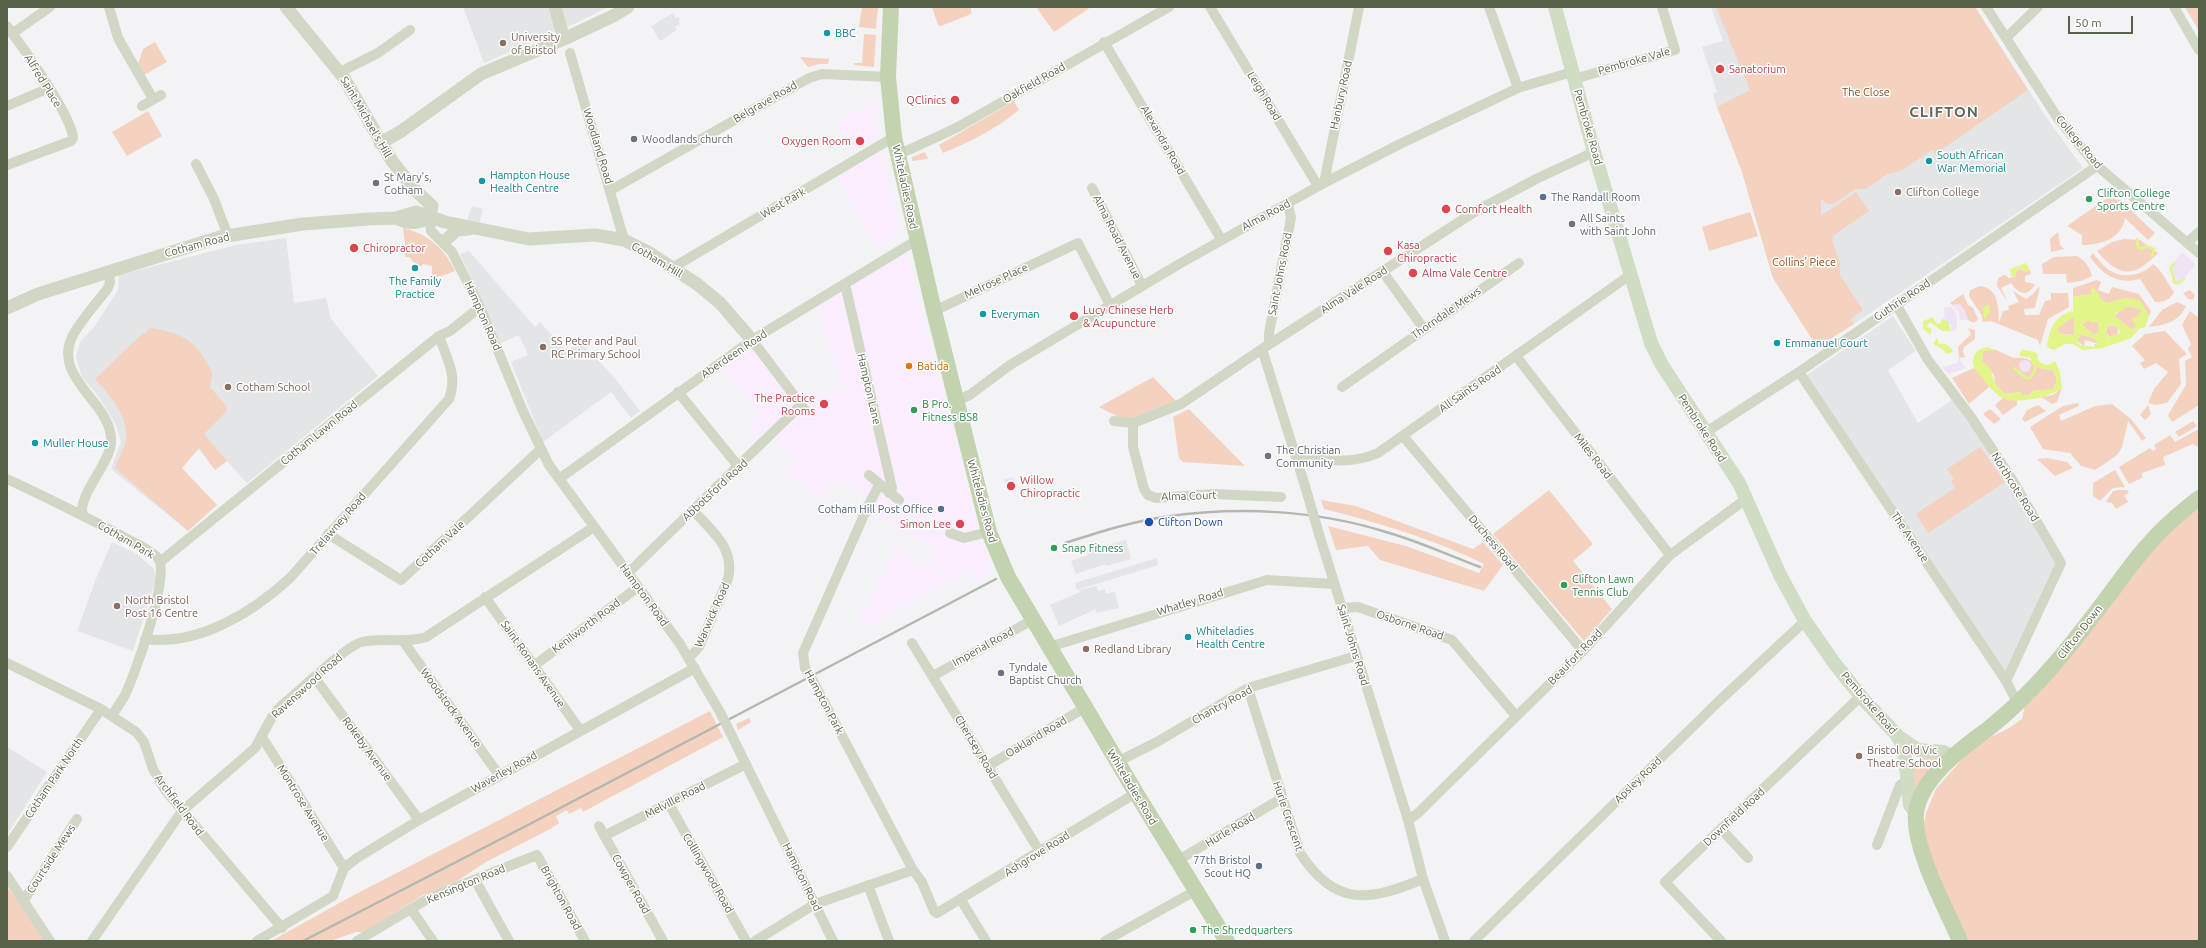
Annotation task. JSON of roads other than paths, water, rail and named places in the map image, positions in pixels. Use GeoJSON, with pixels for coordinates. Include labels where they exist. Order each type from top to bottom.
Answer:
{"type":"FeatureCollection","features":[{"type":"Feature","properties":{"kind":"main road","name":"Whiteladies Road"},"geometry":{"type":"LineString","coordinates":[[891,7],[888,77],[897,154],[988,532],[1008,577],[1034,619],[1084,708],[1227,941]]}},
{"type":"Feature","properties":{"kind":"main road","name":"Pembroke Road"},"geometry":{"type":"LineString","coordinates":[[1555,7],[1594,152],[1651,343],[1662,365],[1739,483],[1780,575],[1804,621],[1861,696],[1896,734],[1904,747],[1910,805],[1916,813]]}},
{"type":"Feature","properties":{"kind":"main road","name":"Clifton Down"},"geometry":{"type":"LineString","coordinates":[[1916,813],[1923,793],[1934,775],[1952,758],[2018,704],[2063,655],[2148,544],[2199,498]]}},
{"type":"Feature","properties":{"kind":"main road"},"geometry":{"type":"LineString","coordinates":[[1896,734],[1918,750],[1944,752],[1952,758]]}},
{"type":"Feature","properties":{"kind":"main road"},"geometry":{"type":"LineString","coordinates":[[1916,813],[1919,846],[1960,941]]}},
{"type":"Feature","properties":{"kind":"street"},"geometry":{"type":"LineString","coordinates":[[10,30],[50,7]]}},
{"type":"Feature","properties":{"kind":"street"},"geometry":{"type":"LineString","coordinates":[[109,7],[118,38],[157,97],[142,106]]}},
{"type":"Feature","properties":{"kind":"street","name":"Saint Michael's Hill"},"geometry":{"type":"LineString","coordinates":[[286,7],[340,72],[355,94],[382,146],[415,190],[432,206],[429,218]]}},
{"type":"Feature","properties":{"kind":"street"},"geometry":{"type":"LineString","coordinates":[[555,7],[564,38]]}},
{"type":"Feature","properties":{"kind":"street"},"geometry":{"type":"LineString","coordinates":[[382,146],[396,139],[400,132],[479,75],[615,15],[628,7]]}},
{"type":"Feature","properties":{"kind":"street","name":"Oakfield Road"},"geometry":{"type":"LineString","coordinates":[[897,154],[958,127],[1104,42],[1169,7]]}},
{"type":"Feature","properties":{"kind":"street","name":"Leigh Road"},"geometry":{"type":"LineString","coordinates":[[1210,7],[1321,184]]}},
{"type":"Feature","properties":{"kind":"street","name":"Hanbury Road"},"geometry":{"type":"LineString","coordinates":[[1321,184],[1359,7]]}},
{"type":"Feature","properties":{"kind":"street"},"geometry":{"type":"LineString","coordinates":[[1489,7],[1518,88]]}},
{"type":"Feature","properties":{"kind":"street","name":"Pembroke Vale"},"geometry":{"type":"LineString","coordinates":[[1573,75],[1675,50],[1662,7]]}},
{"type":"Feature","properties":{"kind":"street","name":"College Road"},"geometry":{"type":"LineString","coordinates":[[1986,7],[2057,117],[2097,166],[2199,252]]}},
{"type":"Feature","properties":{"kind":"street"},"geometry":{"type":"LineString","coordinates":[[2006,38],[2038,7]]}},
{"type":"Feature","properties":{"kind":"street"},"geometry":{"type":"LineString","coordinates":[[2174,7],[2199,50]]}},
{"type":"Feature","properties":{"kind":"street","name":"Alfred Place"},"geometry":{"type":"LineString","coordinates":[[7,165],[71,141],[73,138],[68,124],[49,88],[10,30]]}},
{"type":"Feature","properties":{"kind":"street"},"geometry":{"type":"LineString","coordinates":[[340,72],[378,53],[410,30]]}},
{"type":"Feature","properties":{"kind":"street","name":"Alexandra Road"},"geometry":{"type":"LineString","coordinates":[[1104,42],[1220,239]]}},
{"type":"Feature","properties":{"kind":"street","name":"Woodland Road"},"geometry":{"type":"LineString","coordinates":[[570,53],[611,190],[624,240]]}},
{"type":"Feature","properties":{"kind":"street","name":"Belgrave Road"},"geometry":{"type":"LineString","coordinates":[[611,190],[809,78],[822,74],[888,77]]}},
{"type":"Feature","properties":{"kind":"street","name":"Alma Road"},"geometry":{"type":"LineString","coordinates":[[955,397],[976,388],[1010,365],[1220,239],[1288,204],[1321,184],[1400,144],[1518,88],[1573,75]]}},
{"type":"Feature","properties":{"kind":"street"},"geometry":{"type":"LineString","coordinates":[[7,106],[49,88]]}},
{"type":"Feature","properties":{"kind":"street","name":"West Park"},"geometry":{"type":"LineString","coordinates":[[672,268],[894,137]]}},
{"type":"Feature","properties":{"kind":"street","name":"Alma Vale Road"},"geometry":{"type":"LineString","coordinates":[[1114,421],[1133,423],[1182,404],[1265,347],[1476,211],[1538,178],[1594,152]]}},
{"type":"Feature","properties":{"kind":"street","name":"Guthrie Road"},"geometry":{"type":"LineString","coordinates":[[1706,432],[1799,372],[2097,166]]}},
{"type":"Feature","properties":{"kind":"street"},"geometry":{"type":"LineString","coordinates":[[200,167],[228,236]]}},
{"type":"Feature","properties":{"kind":"street","name":"Alma Road Avenue"},"geometry":{"type":"LineString","coordinates":[[1092,188],[1142,286]]}},
{"type":"Feature","properties":{"kind":"street","name":"Saint Johns Road"},"geometry":{"type":"LineString","coordinates":[[1288,204],[1291,218],[1265,347],[1341,608],[1408,820],[1423,879],[1444,941]]}},
{"type":"Feature","properties":{"kind":"street","name":"Cotham Road"},"geometry":{"type":"LineString","coordinates":[[7,308],[38,294],[108,271],[228,236],[303,224],[369,218],[396,218],[416,212],[429,218]]}},
{"type":"Feature","properties":{"kind":"street","name":"Cotham Hill"},"geometry":{"type":"LineString","coordinates":[[429,218],[479,230],[529,239],[595,235],[624,240],[672,268],[720,303],[752,340],[803,408]]}},
{"type":"Feature","properties":{"kind":"street","name":"Hampton Road"},"geometry":{"type":"LineString","coordinates":[[429,218],[443,228],[452,252]]}},
{"type":"Feature","properties":{"kind":"street","name":"Hampton Road"},"geometry":{"type":"LineString","coordinates":[[429,218],[431,231],[452,252],[461,266],[480,307],[522,409],[541,449],[559,479],[695,668],[720,712],[833,941]]}},
{"type":"Feature","properties":{"kind":"street"},"geometry":{"type":"LineString","coordinates":[[448,238],[456,230],[479,230]]}},
{"type":"Feature","properties":{"kind":"street"},"geometry":{"type":"LineString","coordinates":[[2187,243],[2199,232]]}},
{"type":"Feature","properties":{"kind":"street","name":"Aberdeen Road"},"geometry":{"type":"LineString","coordinates":[[559,479],[752,340],[917,240]]}},
{"type":"Feature","properties":{"kind":"street","name":"Melrose Place"},"geometry":{"type":"LineString","coordinates":[[934,311],[1078,243],[1110,305]]}},
{"type":"Feature","properties":{"kind":"street","name":"Thorndale Mews"},"geometry":{"type":"LineString","coordinates":[[1342,387],[1519,263]]}},
{"type":"Feature","properties":{"kind":"street"},"geometry":{"type":"LineString","coordinates":[[83,515],[83,504],[107,457],[111,437],[106,420],[81,387],[70,366],[67,351],[72,337],[108,288],[110,282],[108,271]]}},
{"type":"Feature","properties":{"kind":"street"},"geometry":{"type":"LineString","coordinates":[[1383,272],[1424,329]]}},
{"type":"Feature","properties":{"kind":"street","name":"All Saints Road"},"geometry":{"type":"LineString","coordinates":[[1296,456],[1325,460],[1365,458],[1403,436],[1630,275]]}},
{"type":"Feature","properties":{"kind":"street","name":"Hampton Lane"},"geometry":{"type":"LineString","coordinates":[[845,284],[892,488],[889,493]]}},
{"type":"Feature","properties":{"kind":"street","name":"Northcote Road"},"geometry":{"type":"LineString","coordinates":[[1896,304],[1928,360],[1971,417],[2013,481],[2061,563],[2006,681]]}},
{"type":"Feature","properties":{"kind":"street","name":"Cotham Lawn Road"},"geometry":{"type":"LineString","coordinates":[[160,562],[439,336],[450,331],[480,307]]}},
{"type":"Feature","properties":{"kind":"street","name":"Trelawney Road"},"geometry":{"type":"LineString","coordinates":[[145,638],[165,640],[198,633],[246,612],[272,594],[290,578],[448,399],[454,387],[453,375],[439,336]]}},
{"type":"Feature","properties":{"kind":"street","name":"Miles Road"},"geometry":{"type":"LineString","coordinates":[[1516,356],[1670,555]]}},
{"type":"Feature","properties":{"kind":"street","name":"The Avenue"},"geometry":{"type":"LineString","coordinates":[[1799,372],[2006,681],[2018,704]]}},
{"type":"Feature","properties":{"kind":"street"},"geometry":{"type":"LineString","coordinates":[[678,392],[739,467]]}},
{"type":"Feature","properties":{"kind":"street","name":"Abbotsford Road"},"geometry":{"type":"LineString","coordinates":[[628,573],[693,510],[803,408]]}},
{"type":"Feature","properties":{"kind":"street","name":"Alma Court"},"geometry":{"type":"LineString","coordinates":[[1133,423],[1133,447],[1144,490],[1148,495],[1156,498],[1213,494],[1281,497]]}},
{"type":"Feature","properties":{"kind":"street","name":"Duchess Road"},"geometry":{"type":"LineString","coordinates":[[1403,436],[1583,651]]}},
{"type":"Feature","properties":{"kind":"street","name":"Cotham Vale"},"geometry":{"type":"LineString","coordinates":[[328,534],[401,580],[541,449]]}},
{"type":"Feature","properties":{"kind":"street"},"geometry":{"type":"LineString","coordinates":[[869,475],[879,485],[899,500]]}},
{"type":"Feature","properties":{"kind":"street","name":"Cotham Park"},"geometry":{"type":"LineString","coordinates":[[7,479],[83,515],[154,555],[160,562],[161,582],[145,638],[125,696],[112,716]]}},
{"type":"Feature","properties":{"kind":"street","name":"Hampton Park"},"geometry":{"type":"LineString","coordinates":[[879,485],[868,506],[804,653],[805,668],[913,870],[922,882],[934,911],[937,913]]}},
{"type":"Feature","properties":{"kind":"street","name":"Beaufort Road"},"geometry":{"type":"LineString","coordinates":[[1408,820],[1417,814],[1583,651],[1670,555],[1746,499]]}},
{"type":"Feature","properties":{"kind":"street","name":"Warwick Road"},"geometry":{"type":"LineString","coordinates":[[689,658],[699,647],[728,579],[730,570],[730,559],[723,544],[693,510]]}},
{"type":"Feature","properties":{"kind":"street","name":"Ravenswood Road"},"geometry":{"type":"LineString","coordinates":[[92,941],[182,811],[255,748],[272,717],[353,645],[379,639],[414,641],[426,637],[594,527]]}},
{"type":"Feature","properties":{"kind":"street"},"geometry":{"type":"LineString","coordinates":[[950,533],[964,538],[988,532]]}},
{"type":"Feature","properties":{"kind":"street","name":"Whatley Road"},"geometry":{"type":"LineString","coordinates":[[1050,647],[1267,580],[1334,584]]}},
{"type":"Feature","properties":{"kind":"street","name":"Kenilworth Road"},"geometry":{"type":"LineString","coordinates":[[535,665],[638,587]]}},
{"type":"Feature","properties":{"kind":"street","name":"Saint Ronans Avenue"},"geometry":{"type":"LineString","coordinates":[[486,597],[580,730]]}},
{"type":"Feature","properties":{"kind":"street","name":"Osborne Road"},"geometry":{"type":"LineString","coordinates":[[1341,608],[1358,607],[1452,640],[1516,716]]}},
{"type":"Feature","properties":{"kind":"street","name":"Imperial Road"},"geometry":{"type":"LineString","coordinates":[[933,676],[1034,619]]}},
{"type":"Feature","properties":{"kind":"street","name":"Apsley Road"},"geometry":{"type":"LineString","coordinates":[[1474,941],[1718,702],[1804,621]]}},
{"type":"Feature","properties":{"kind":"street","name":"Woodstock Avenue"},"geometry":{"type":"LineString","coordinates":[[402,641],[499,775]]}},
{"type":"Feature","properties":{"kind":"street","name":"Chertsey Road"},"geometry":{"type":"LineString","coordinates":[[912,643],[1040,852]]}},
{"type":"Feature","properties":{"kind":"street","name":"Chantry Road"},"geometry":{"type":"LineString","coordinates":[[1117,762],[1157,742],[1248,688],[1356,656]]}},
{"type":"Feature","properties":{"kind":"street","name":"Archfield Road"},"geometry":{"type":"LineString","coordinates":[[7,663],[101,709],[140,736],[153,769],[182,811],[282,928]]}},
{"type":"Feature","properties":{"kind":"street","name":"Waverley Road"},"geometry":{"type":"LineString","coordinates":[[344,868],[357,858],[419,820],[695,668]]}},
{"type":"Feature","properties":{"kind":"street","name":"Rokeby Avenue"},"geometry":{"type":"LineString","coordinates":[[315,678],[419,820]]}},
{"type":"Feature","properties":{"kind":"street","name":"Hurle Crescent"},"geometry":{"type":"LineString","coordinates":[[1248,688],[1300,853],[1311,869],[1332,888],[1352,894],[1369,896],[1390,892],[1423,879]]}},
{"type":"Feature","properties":{"kind":"street","name":"Downfield Road"},"geometry":{"type":"LineString","coordinates":[[1721,941],[1666,882],[1861,696]]}},
{"type":"Feature","properties":{"kind":"street","name":"Oakland Road"},"geometry":{"type":"LineString","coordinates":[[988,766],[1084,708]]}},
{"type":"Feature","properties":{"kind":"street","name":"Cotham Park North"},"geometry":{"type":"LineString","coordinates":[[7,847],[101,709]]}},
{"type":"Feature","properties":{"kind":"street","name":"Montrose Avenue"},"geometry":{"type":"LineString","coordinates":[[262,737],[344,868]]}},
{"type":"Feature","properties":{"kind":"street","name":"Melville Road"},"geometry":{"type":"LineString","coordinates":[[604,836],[746,764]]}},
{"type":"Feature","properties":{"kind":"street"},"geometry":{"type":"LineString","coordinates":[[1877,845],[1900,785],[1907,780]]}},
{"type":"Feature","properties":{"kind":"street","name":"Ashgrove Road"},"geometry":{"type":"LineString","coordinates":[[937,913],[962,900],[1136,793]]}},
{"type":"Feature","properties":{"kind":"street","name":"Hurle Road"},"geometry":{"type":"LineString","coordinates":[[1177,861],[1282,798]]}},
{"type":"Feature","properties":{"kind":"street","name":"Collingwood Road"},"geometry":{"type":"LineString","coordinates":[[669,804],[746,941]]}},
{"type":"Feature","properties":{"kind":"street","name":"Courtside Mews"},"geometry":{"type":"LineString","coordinates":[[24,900],[77,819]]}},
{"type":"Feature","properties":{"kind":"street","name":"Cowper Road"},"geometry":{"type":"LineString","coordinates":[[599,826],[663,941]]}},
{"type":"Feature","properties":{"kind":"street"},"geometry":{"type":"LineString","coordinates":[[1721,829],[1748,858]]}},
{"type":"Feature","properties":{"kind":"street","name":"Kensington Road"},"geometry":{"type":"LineString","coordinates":[[356,941],[431,897],[537,855]]}},
{"type":"Feature","properties":{"kind":"street","name":"Brighton Road"},"geometry":{"type":"LineString","coordinates":[[537,855],[585,941]]}},
{"type":"Feature","properties":{"kind":"street"},"geometry":{"type":"LineString","coordinates":[[257,941],[282,928],[333,896],[344,868]]}},
{"type":"Feature","properties":{"kind":"street"},"geometry":{"type":"LineString","coordinates":[[755,941],[815,904],[913,870]]}},
{"type":"Feature","properties":{"kind":"street"},"geometry":{"type":"LineString","coordinates":[[7,876],[50,941]]}},
{"type":"Feature","properties":{"kind":"street"},"geometry":{"type":"LineString","coordinates":[[475,880],[509,941]]}},
{"type":"Feature","properties":{"kind":"street"},"geometry":{"type":"LineString","coordinates":[[868,885],[889,941]]}},
{"type":"Feature","properties":{"kind":"street"},"geometry":{"type":"LineString","coordinates":[[1105,941],[1195,891]]}},
{"type":"Feature","properties":{"kind":"street"},"geometry":{"type":"LineString","coordinates":[[962,900],[986,941]]}},
{"type":"Feature","properties":{"kind":"street"},"geometry":{"type":"LineString","coordinates":[[411,909],[433,941]]}},
{"type":"Feature","properties":{"kind":"waterway"},"geometry":{"type":"LineString","coordinates":[[2137,239],[2138,248],[2142,249],[2146,246],[2154,249],[2152,256]]}},
{"type":"Feature","properties":{"kind":"waterway"},"geometry":{"type":"LineString","coordinates":[[2174,264],[2171,267],[2174,282],[2179,283],[2184,279]]}},
{"type":"Feature","properties":{"kind":"waterway"},"geometry":{"type":"LineString","coordinates":[[2014,368],[2026,378],[2031,378],[2036,367]]}},
{"type":"Feature","properties":{"kind":"railway"},"geometry":{"type":"LineString","coordinates":[[1065,543],[1126,525],[1164,517],[1220,512],[1276,512],[1332,519],[1386,532],[1480,567]]}},
{"type":"Feature","properties":{"kind":"railway"},"geometry":{"type":"LineString","coordinates":[[303,941],[526,826],[996,579]]}},
{"type":"Feature","properties":{"kind":"place","name":"BBC"},"geometry":{"type":"Point","coordinates":[827,33]}},
{"type":"Feature","properties":{"kind":"place","name":"University of Bristol"},"geometry":{"type":"Point","coordinates":[503,43]}},
{"type":"Feature","properties":{"kind":"place","name":"Sanatorium"},"geometry":{"type":"Point","coordinates":[1720,69]}},
{"type":"Feature","properties":{"kind":"place","name":"QClinics"},"geometry":{"type":"Point","coordinates":[955,100]}},
{"type":"Feature","properties":{"kind":"place","name":"Woodlands church"},"geometry":{"type":"Point","coordinates":[634,139]}},
{"type":"Feature","properties":{"kind":"place","name":"Oxygen Room"},"geometry":{"type":"Point","coordinates":[860,141]}},
{"type":"Feature","properties":{"kind":"place","name":"South African War Memorial"},"geometry":{"type":"Point","coordinates":[1929,161]}},
{"type":"Feature","properties":{"kind":"place","name":"Hampton House Health Centre"},"geometry":{"type":"Point","coordinates":[482,181]}},
{"type":"Feature","properties":{"kind":"place","name":"St Mary's, Cotham"},"geometry":{"type":"Point","coordinates":[376,183]}},
{"type":"Feature","properties":{"kind":"place","name":"Clifton College"},"geometry":{"type":"Point","coordinates":[1898,192]}},
{"type":"Feature","properties":{"kind":"place","name":"The Randall Room"},"geometry":{"type":"Point","coordinates":[1543,197]}},
{"type":"Feature","properties":{"kind":"place","name":"Clifton College Sports Centre"},"geometry":{"type":"Point","coordinates":[2089,199]}},
{"type":"Feature","properties":{"kind":"place","name":"Comfort Health"},"geometry":{"type":"Point","coordinates":[1446,209]}},
{"type":"Feature","properties":{"kind":"place","name":"All Saints with Saint John"},"geometry":{"type":"Point","coordinates":[1572,224]}},
{"type":"Feature","properties":{"kind":"place","name":"Chiropractor"},"geometry":{"type":"Point","coordinates":[354,248]}},
{"type":"Feature","properties":{"kind":"place","name":"Kasa Chiropractic"},"geometry":{"type":"Point","coordinates":[1388,251]}},
{"type":"Feature","properties":{"kind":"place","name":"The Family Practice"},"geometry":{"type":"Point","coordinates":[415,268]}},
{"type":"Feature","properties":{"kind":"place","name":"Alma Vale Centre"},"geometry":{"type":"Point","coordinates":[1413,273]}},
{"type":"Feature","properties":{"kind":"place","name":"Everyman"},"geometry":{"type":"Point","coordinates":[983,314]}},
{"type":"Feature","properties":{"kind":"place","name":"Lucy Chinese Herb & Acupuncture"},"geometry":{"type":"Point","coordinates":[1074,316]}},
{"type":"Feature","properties":{"kind":"place","name":"Emmanuel Court"},"geometry":{"type":"Point","coordinates":[1777,343]}},
{"type":"Feature","properties":{"kind":"place","name":"SS Peter and Paul RC Primary School"},"geometry":{"type":"Point","coordinates":[543,347]}},
{"type":"Feature","properties":{"kind":"place","name":"Batida"},"geometry":{"type":"Point","coordinates":[909,366]}},
{"type":"Feature","properties":{"kind":"place","name":"Cotham School"},"geometry":{"type":"Point","coordinates":[228,387]}},
{"type":"Feature","properties":{"kind":"place","name":"The Practice Rooms"},"geometry":{"type":"Point","coordinates":[824,404]}},
{"type":"Feature","properties":{"kind":"place","name":"B Pro. Fitness BS8"},"geometry":{"type":"Point","coordinates":[914,410]}},
{"type":"Feature","properties":{"kind":"place","name":"Muller House"},"geometry":{"type":"Point","coordinates":[35,443]}},
{"type":"Feature","properties":{"kind":"place","name":"The Christian Community"},"geometry":{"type":"Point","coordinates":[1268,456]}},
{"type":"Feature","properties":{"kind":"place","name":"Willow Chiropractic"},"geometry":{"type":"Point","coordinates":[1011,486]}},
{"type":"Feature","properties":{"kind":"place","name":"Cotham Hill Post Office"},"geometry":{"type":"Point","coordinates":[941,509]}},
{"type":"Feature","properties":{"kind":"place","name":"Clifton Down"},"geometry":{"type":"Point","coordinates":[1149,522]}},
{"type":"Feature","properties":{"kind":"place","name":"Simon Lee"},"geometry":{"type":"Point","coordinates":[960,524]}},
{"type":"Feature","properties":{"kind":"place","name":"Snap Fitness"},"geometry":{"type":"Point","coordinates":[1054,548]}},
{"type":"Feature","properties":{"kind":"place","name":"Clifton Lawn Tennis Club"},"geometry":{"type":"Point","coordinates":[1564,585]}},
{"type":"Feature","properties":{"kind":"place","name":"North Bristol Post 16 Centre"},"geometry":{"type":"Point","coordinates":[117,606]}},
{"type":"Feature","properties":{"kind":"place","name":"Whiteladies Health Centre"},"geometry":{"type":"Point","coordinates":[1188,637]}},
{"type":"Feature","properties":{"kind":"place","name":"Redland Library"},"geometry":{"type":"Point","coordinates":[1086,649]}},
{"type":"Feature","properties":{"kind":"place","name":"Tyndale Baptist Church"},"geometry":{"type":"Point","coordinates":[1001,673]}},
{"type":"Feature","properties":{"kind":"place","name":"Bristol Old Vic Theatre School"},"geometry":{"type":"Point","coordinates":[1859,756]}},
{"type":"Feature","properties":{"kind":"place","name":"77th Bristol Scout HQ"},"geometry":{"type":"Point","coordinates":[1259,866]}},
{"type":"Feature","properties":{"kind":"place","name":"The Shredquarters"},"geometry":{"type":"Point","coordinates":[1193,930]}},
{"type":"Feature","properties":{"kind":"district","name":"CLIFTON"},"geometry":{"type":"Point","coordinates":[1944,112]}},
{"type":"Feature","properties":{"kind":"park label","name":"The Close"},"geometry":{"type":"Point","coordinates":[1866,92]}},
{"type":"Feature","properties":{"kind":"park label","name":"Collins' Piece"},"geometry":{"type":"Point","coordinates":[1804,262]}}]}
